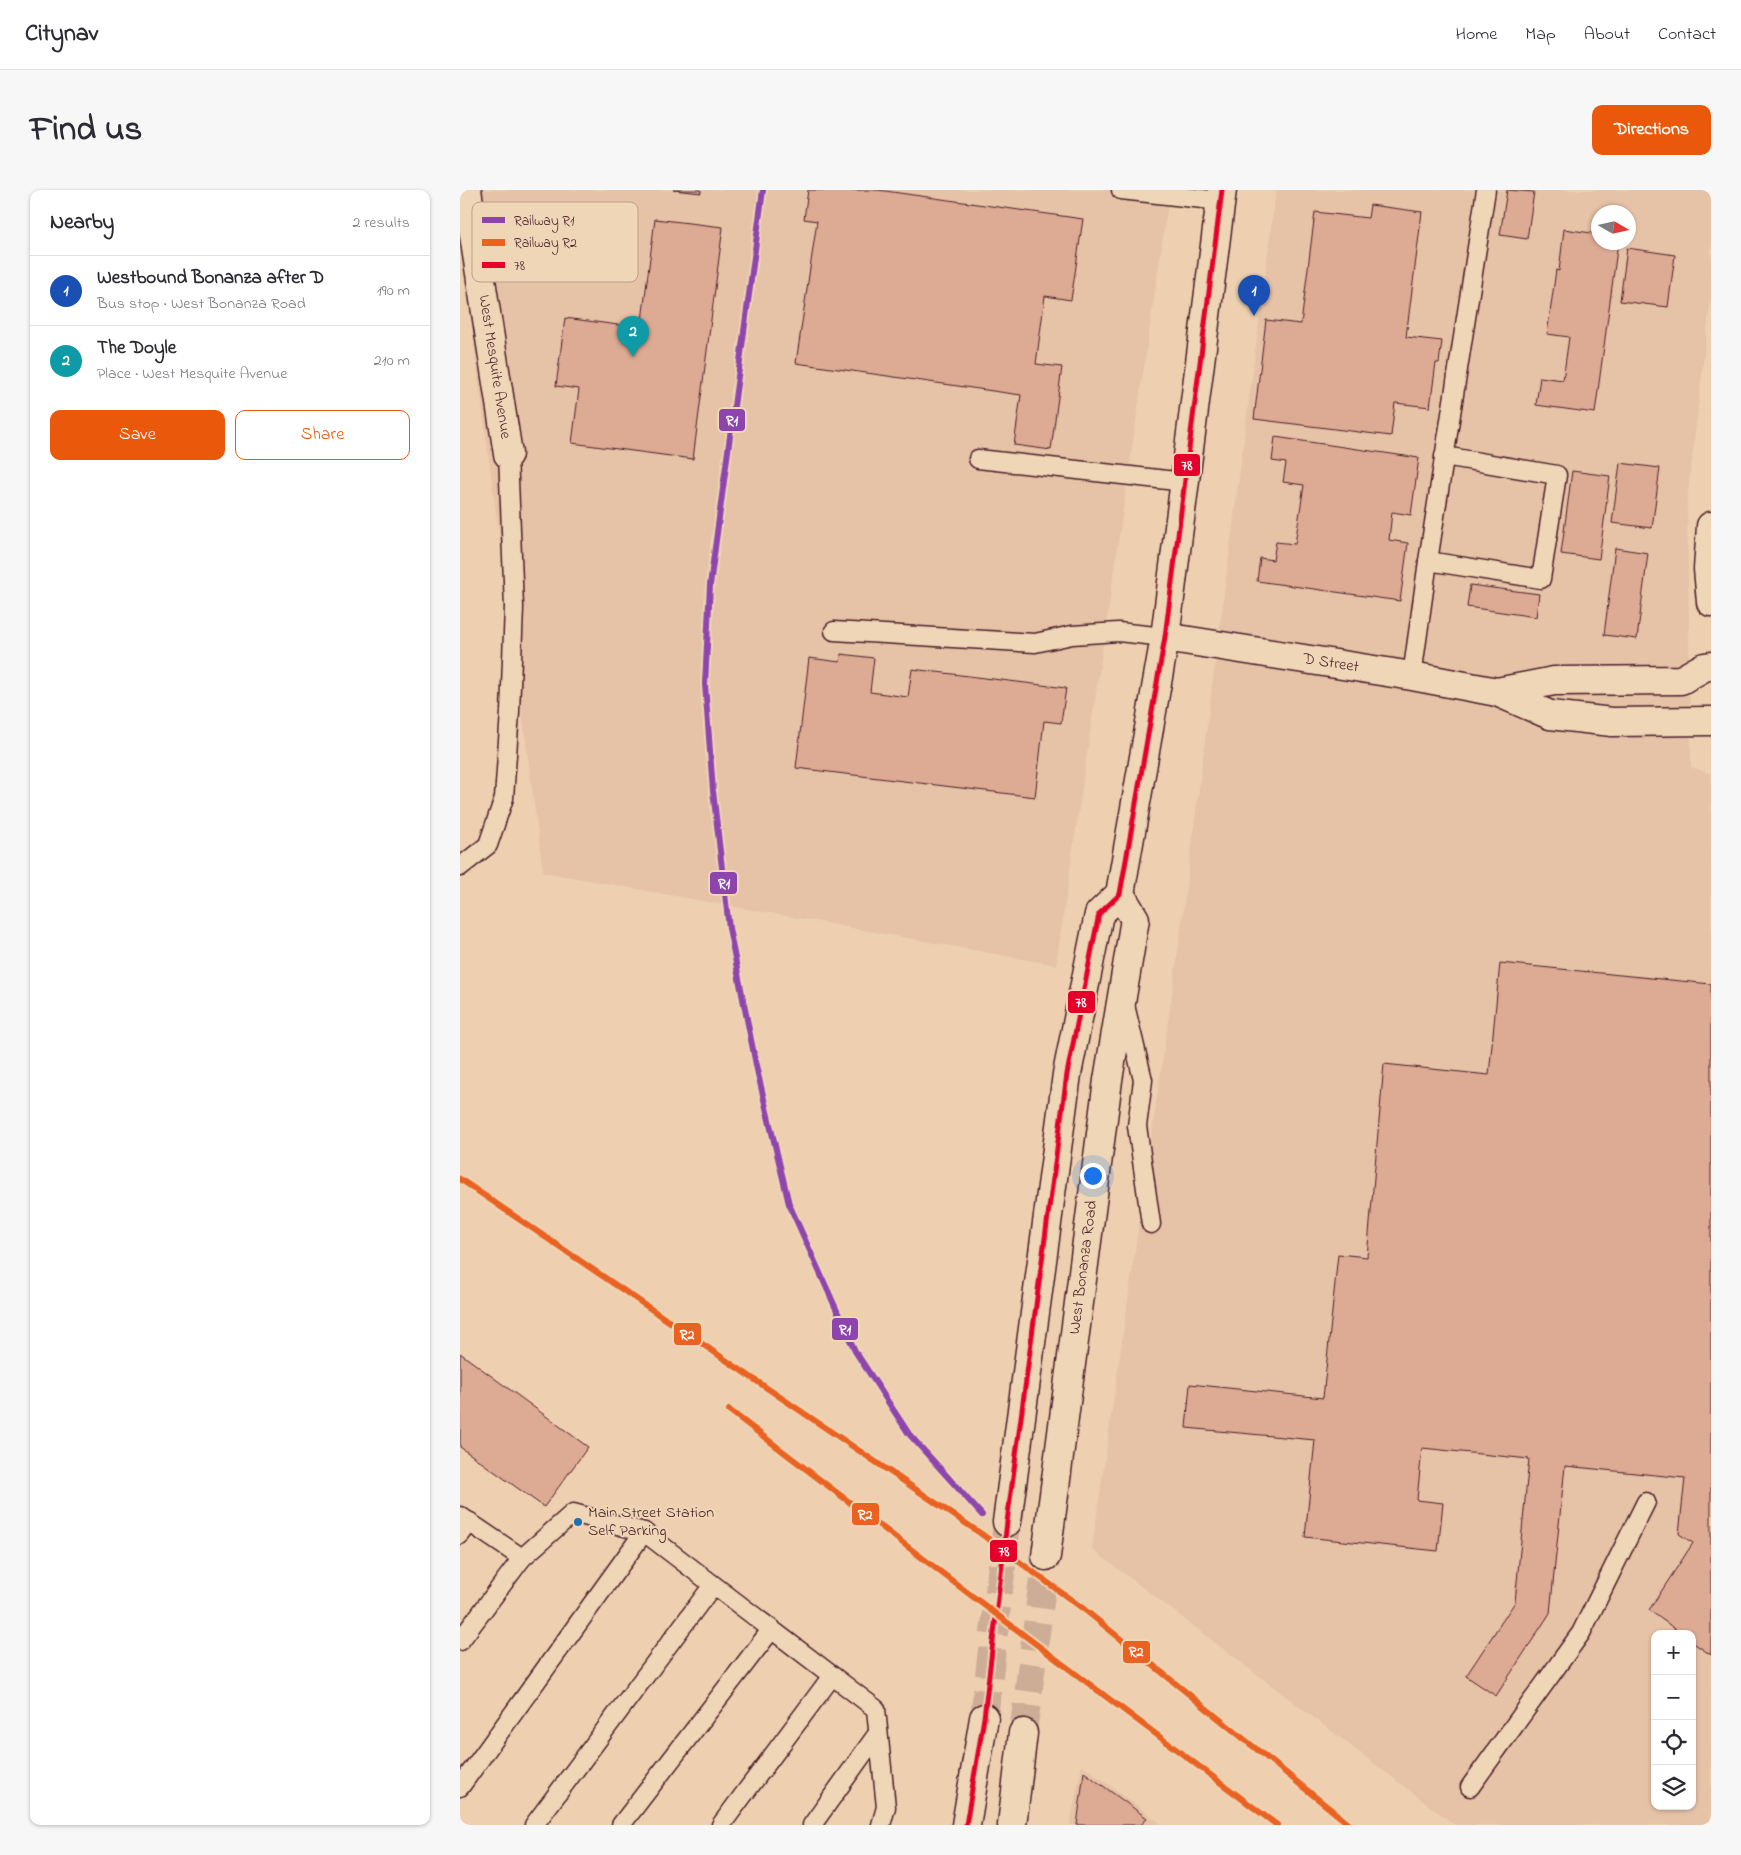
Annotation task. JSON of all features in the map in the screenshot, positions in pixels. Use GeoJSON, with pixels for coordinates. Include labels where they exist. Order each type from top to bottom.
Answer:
{"type":"FeatureCollection","features":[{"type":"Feature","properties":{"kind":"main road","name":"West Mesquite Avenue"},"geometry":{"type":"LineString","coordinates":[[468,190],[472,216]]}},
{"type":"Feature","properties":{"kind":"main road"},"geometry":{"type":"LineString","coordinates":[[1007,1522],[1066,1074],[1099,914],[1120,894],[1165,637],[1221,196]]}},
{"type":"Feature","properties":{"kind":"main road","name":"West Mesquite Avenue"},"geometry":{"type":"LineString","coordinates":[[482,282],[508,454]]}},
{"type":"Feature","properties":{"kind":"main road"},"geometry":{"type":"LineString","coordinates":[[1711,526],[1708,569],[1711,602]]}},
{"type":"Feature","properties":{"kind":"main road","name":"D Street"},"geometry":{"type":"LineString","coordinates":[[1165,637],[1412,676],[1497,692],[1550,714],[1612,722],[1711,721]]}},
{"type":"Feature","properties":{"kind":"main road","name":"D Street"},"geometry":{"type":"LineString","coordinates":[[1497,692],[1554,681],[1645,682],[1681,680],[1704,667],[1711,666]]}},
{"type":"Feature","properties":{"kind":"main road","name":"West Bonanza Road"},"geometry":{"type":"LineString","coordinates":[[1046,1556],[1101,1129],[1135,920],[1120,894]]}},
{"type":"Feature","properties":{"kind":"main road"},"geometry":{"type":"LineString","coordinates":[[966,1825],[984,1718]]}},
{"type":"Feature","properties":{"kind":"main road"},"geometry":{"type":"LineString","coordinates":[[1012,1825],[1023,1733]]}},
{"type":"Feature","properties":{"kind":"lane"},"geometry":{"type":"LineString","coordinates":[[1120,190],[1221,196]]}},
{"type":"Feature","properties":{"kind":"lane"},"geometry":{"type":"LineString","coordinates":[[1412,676],[1486,190]]}},
{"type":"Feature","properties":{"kind":"lane"},"geometry":{"type":"LineString","coordinates":[[460,867],[488,845],[504,798],[514,607],[508,454]]}},
{"type":"Feature","properties":{"kind":"lane"},"geometry":{"type":"LineString","coordinates":[[1428,561],[1541,579],[1557,475],[1444,456]]}},
{"type":"Feature","properties":{"kind":"lane"},"geometry":{"type":"LineString","coordinates":[[978,459],[1185,482]]}},
{"type":"Feature","properties":{"kind":"lane"},"geometry":{"type":"LineString","coordinates":[[834,631],[1035,643],[1072,635],[1118,632],[1165,637]]}},
{"type":"Feature","properties":{"kind":"lane"},"geometry":{"type":"LineString","coordinates":[[1122,992],[1143,1080],[1137,1126],[1151,1224]]}},
{"type":"Feature","properties":{"kind":"lane"},"geometry":{"type":"LineString","coordinates":[[1470,1787],[1581,1633],[1646,1502]]}},
{"type":"Feature","properties":{"kind":"lane"},"geometry":{"type":"LineString","coordinates":[[460,1642],[522,1558],[573,1512],[644,1532],[876,1709],[886,1808],[881,1825]]}},
{"type":"Feature","properties":{"kind":"lane"},"geometry":{"type":"LineString","coordinates":[[463,1524],[522,1558]]}},
{"type":"Feature","properties":{"kind":"lane"},"geometry":{"type":"LineString","coordinates":[[460,1787],[644,1532]]}},
{"type":"Feature","properties":{"kind":"lane"},"geometry":{"type":"LineString","coordinates":[[534,1825],[712,1585]]}},
{"type":"Feature","properties":{"kind":"lane"},"geometry":{"type":"LineString","coordinates":[[621,1825],[771,1630]]}},
{"type":"Feature","properties":{"kind":"lane"},"geometry":{"type":"LineString","coordinates":[[721,1825],[832,1676]]}},
{"type":"Feature","properties":{"kind":"lane"},"geometry":{"type":"LineString","coordinates":[[812,1825],[878,1733]]}},
{"type":"Feature","properties":{"kind":"shaded area"},"geometry":{"type":"Polygon","coordinates":[[[460,190],[1170,190],[1056,965],[543,872],[460,238],[460,190]]]}},
{"type":"Feature","properties":{"kind":"shaded area"},"geometry":{"type":"Polygon","coordinates":[[[1276,190],[1711,190],[1711,295],[1687,502],[1691,767],[1711,774],[1711,1825],[1455,1825],[1092,1549],[1177,959],[1276,190]]]}},
{"type":"Feature","properties":{"kind":"shaded area"},"geometry":{"type":"Polygon","coordinates":[[[1082,1765],[1163,1825],[1070,1825],[1082,1765]]]}},
{"type":"Feature","properties":{"kind":"building"},"geometry":{"type":"Polygon","coordinates":[[[673,190],[701,190],[701,193],[673,190]]]}},
{"type":"Feature","properties":{"kind":"building"},"geometry":{"type":"Polygon","coordinates":[[[808,190],[878,190],[1083,219],[1071,300],[1045,296],[1036,364],[1062,367],[1051,450],[1014,445],[1021,395],[796,363],[817,221],[804,219],[808,190]]]}},
{"type":"Feature","properties":{"kind":"building"},"geometry":{"type":"Polygon","coordinates":[[[1507,190],[1534,192],[1527,239],[1500,235],[1507,190]]]}},
{"type":"Feature","properties":{"kind":"building"},"geometry":{"type":"Polygon","coordinates":[[[1370,205],[1422,212],[1406,337],[1442,341],[1439,363],[1436,363],[1430,407],[1395,403],[1391,436],[1254,419],[1266,320],[1301,324],[1315,212],[1368,218],[1370,205]]]}},
{"type":"Feature","properties":{"kind":"building"},"geometry":{"type":"Polygon","coordinates":[[[655,219],[723,227],[693,459],[572,443],[579,389],[556,386],[565,318],[641,328],[655,219]]]}},
{"type":"Feature","properties":{"kind":"building"},"geometry":{"type":"Polygon","coordinates":[[[1564,229],[1591,233],[1591,250],[1617,250],[1595,413],[1536,405],[1540,377],[1563,380],[1569,337],[1547,334],[1556,270],[1559,271],[1564,229]]]}},
{"type":"Feature","properties":{"kind":"building"},"geometry":{"type":"Polygon","coordinates":[[[1636,249],[1675,255],[1668,307],[1620,301],[1627,250],[1636,249]]]}},
{"type":"Feature","properties":{"kind":"building"},"geometry":{"type":"Polygon","coordinates":[[[1275,437],[1419,458],[1411,515],[1392,512],[1389,540],[1408,543],[1400,601],[1257,581],[1260,558],[1273,560],[1276,542],[1295,544],[1304,485],[1283,482],[1286,463],[1272,461],[1275,437]]]}},
{"type":"Feature","properties":{"kind":"building"},"geometry":{"type":"Polygon","coordinates":[[[1620,463],[1660,468],[1652,528],[1612,523],[1620,463]]]}},
{"type":"Feature","properties":{"kind":"building"},"geometry":{"type":"Polygon","coordinates":[[[1572,471],[1610,476],[1599,559],[1561,554],[1572,471]]]}},
{"type":"Feature","properties":{"kind":"building"},"geometry":{"type":"Polygon","coordinates":[[[1615,548],[1648,553],[1637,639],[1604,635],[1615,548]]]}},
{"type":"Feature","properties":{"kind":"building"},"geometry":{"type":"Polygon","coordinates":[[[1470,585],[1539,594],[1536,617],[1467,607],[1470,585]]]}},
{"type":"Feature","properties":{"kind":"building"},"geometry":{"type":"Polygon","coordinates":[[[841,654],[874,658],[870,692],[908,697],[912,669],[1066,688],[1061,723],[1044,721],[1035,797],[796,768],[809,658],[840,662],[841,654]]]}},
{"type":"Feature","properties":{"kind":"building"},"geometry":{"type":"Polygon","coordinates":[[[1500,963],[1711,984],[1711,1655],[1696,1645],[1696,1630],[1676,1630],[1649,1610],[1693,1543],[1679,1534],[1685,1478],[1565,1466],[1550,1613],[1496,1696],[1466,1676],[1515,1602],[1529,1459],[1422,1448],[1417,1500],[1443,1503],[1438,1551],[1305,1537],[1315,1440],[1186,1428],[1190,1384],[1323,1398],[1338,1254],[1367,1257],[1384,1064],[1489,1075],[1500,963]]]}},
{"type":"Feature","properties":{"kind":"building"},"geometry":{"type":"Polygon","coordinates":[[[460,1353],[588,1447],[544,1507],[460,1447],[460,1353]]]}},
{"type":"Feature","properties":{"kind":"building"},"geometry":{"type":"Polygon","coordinates":[[[1084,1772],[1147,1818],[1141,1825],[1077,1825],[1084,1772]]]}},
{"type":"Feature","properties":{"kind":"tunnel"},"geometry":{"type":"LineString","coordinates":[[984,1718],[1007,1522]]}},
{"type":"Feature","properties":{"kind":"tunnel"},"geometry":{"type":"LineString","coordinates":[[1023,1733],[1046,1556]]}},
{"type":"Feature","properties":{"kind":"rail line","name":"R1"},"geometry":{"type":"LineString","coordinates":[[763,190],[710,585],[705,684],[713,791],[729,928],[757,1070],[789,1204],[855,1351],[909,1434],[982,1515]]}},
{"type":"Feature","properties":{"kind":"rail line","name":"R2"},"geometry":{"type":"LineString","coordinates":[[460,1179],[980,1533],[1085,1610],[1350,1825]]}},
{"type":"Feature","properties":{"kind":"rail line","name":"R2"},"geometry":{"type":"LineString","coordinates":[[729,1410],[972,1596],[1277,1825]]}},
{"type":"Feature","properties":{"kind":"transit line","name":"78"},"geometry":{"type":"LineString","coordinates":[[966,1825],[984,1718],[1007,1522],[1067,1074],[1099,914],[1120,894],[1128,849],[1165,637],[1222,190]]}},
{"type":"Feature","properties":{"kind":"place","name":"Westbound Bonanza after D"},"geometry":{"type":"Point","coordinates":[1254,316]}},
{"type":"Feature","properties":{"kind":"place","name":"The Doyle"},"geometry":{"type":"Point","coordinates":[633,357]}},
{"type":"Feature","properties":{"kind":"place","name":"Main Street Station Self Parking"},"geometry":{"type":"Point","coordinates":[578,1522]}}]}
